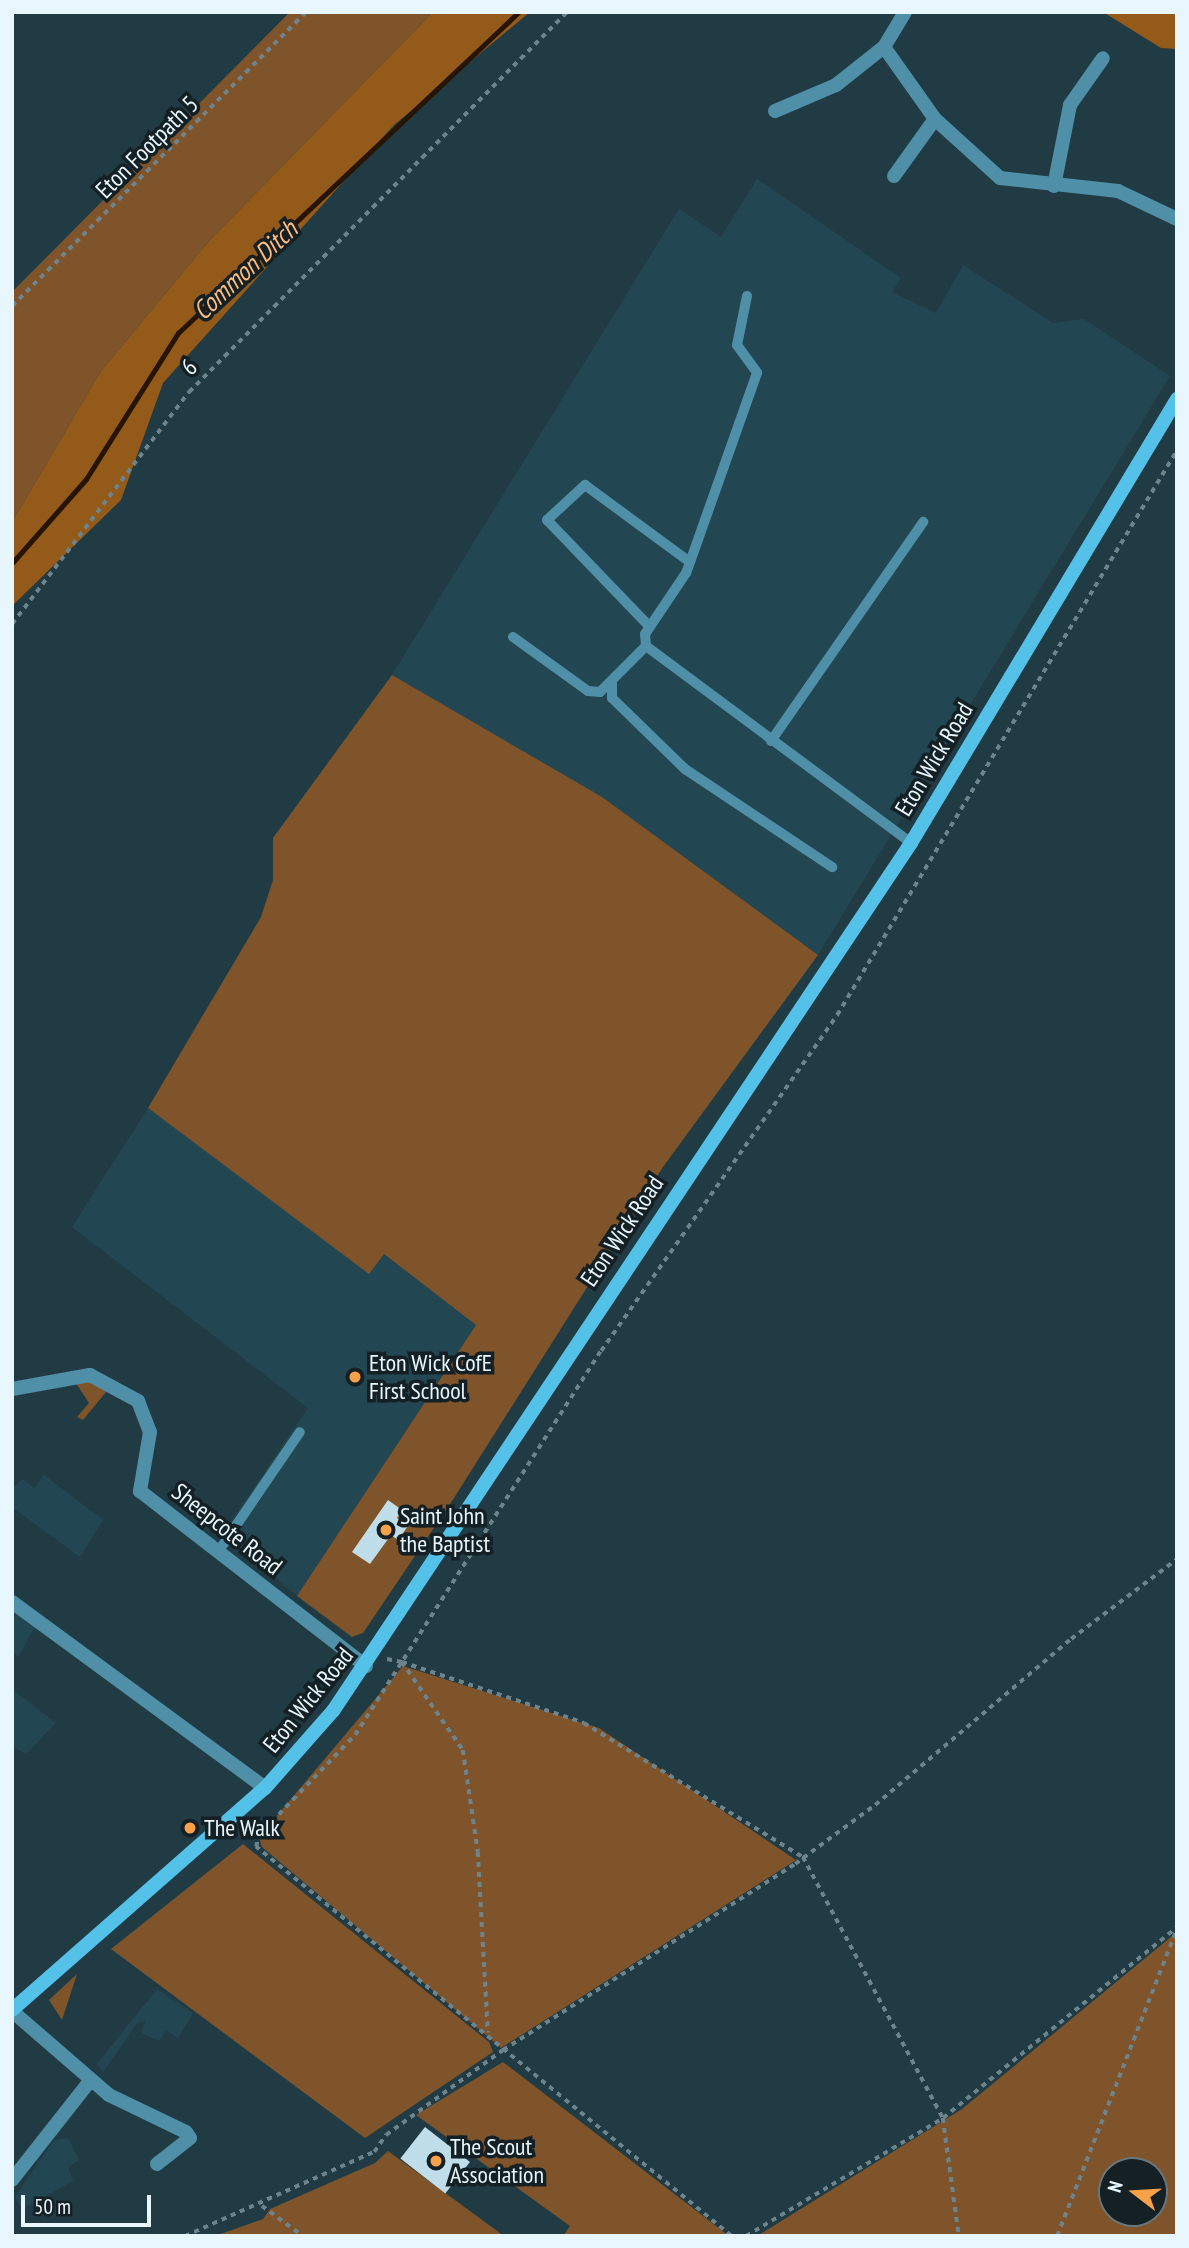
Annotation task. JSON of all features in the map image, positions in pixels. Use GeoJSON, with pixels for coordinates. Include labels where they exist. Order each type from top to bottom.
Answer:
{"type":"FeatureCollection","features":[{"type":"Feature","properties":{"kind":"main road","name":"Eton Wick Road"},"geometry":{"type":"LineString","coordinates":[[12,2011],[265,1788],[369,1661],[625,1265],[911,843],[1177,400]]}},
{"type":"Feature","properties":{"kind":"street"},"geometry":{"type":"LineString","coordinates":[[775,111],[836,85],[884,47],[905,12]]}},
{"type":"Feature","properties":{"kind":"street"},"geometry":{"type":"LineString","coordinates":[[884,47],[935,119],[1000,178],[1118,191],[1177,219]]}},
{"type":"Feature","properties":{"kind":"street"},"geometry":{"type":"LineString","coordinates":[[1054,186],[1070,105],[1103,58]]}},
{"type":"Feature","properties":{"kind":"street"},"geometry":{"type":"LineString","coordinates":[[894,176],[935,119]]}},
{"type":"Feature","properties":{"kind":"street","name":"Sheepcote Road"},"geometry":{"type":"LineString","coordinates":[[12,1389],[90,1375],[138,1401],[150,1432],[140,1491],[218,1552],[369,1661]]}},
{"type":"Feature","properties":{"kind":"street"},"geometry":{"type":"LineString","coordinates":[[12,1602],[265,1788]]}},
{"type":"Feature","properties":{"kind":"street"},"geometry":{"type":"LineString","coordinates":[[12,2011],[90,2081],[186,2132],[190,2138],[157,2164]]}},
{"type":"Feature","properties":{"kind":"street"},"geometry":{"type":"LineString","coordinates":[[12,2180],[90,2081]]}},
{"type":"Feature","properties":{"kind":"lane"},"geometry":{"type":"LineString","coordinates":[[513,637],[587,691],[600,692],[612,683],[646,646],[649,626],[690,562],[757,373],[737,345],[747,296]]}},
{"type":"Feature","properties":{"kind":"lane"},"geometry":{"type":"LineString","coordinates":[[649,626],[547,520],[586,485],[690,562]]}},
{"type":"Feature","properties":{"kind":"lane"},"geometry":{"type":"LineString","coordinates":[[771,741],[923,522]]}},
{"type":"Feature","properties":{"kind":"lane"},"geometry":{"type":"LineString","coordinates":[[646,646],[911,843]]}},
{"type":"Feature","properties":{"kind":"lane"},"geometry":{"type":"LineString","coordinates":[[612,683],[612,698],[685,769],[832,867]]}},
{"type":"Feature","properties":{"kind":"lane"},"geometry":{"type":"LineString","coordinates":[[218,1552],[300,1432]]}},
{"type":"Feature","properties":{"kind":"path","name":"Eton Footpath 5"},"geometry":{"type":"LineString","coordinates":[[12,306],[306,12]]}},
{"type":"Feature","properties":{"kind":"path","name":"6"},"geometry":{"type":"LineString","coordinates":[[12,624],[189,392],[567,12]]}},
{"type":"Feature","properties":{"kind":"path"},"geometry":{"type":"LineString","coordinates":[[731,2236],[503,2050],[488,2033],[256,1847],[258,1836],[355,1735],[601,1351],[837,1015],[1177,450]]}},
{"type":"Feature","properties":{"kind":"path"},"geometry":{"type":"LineString","coordinates":[[185,2236],[262,2206],[374,2152],[386,2134],[503,2050],[803,1857],[1177,1559]]}},
{"type":"Feature","properties":{"kind":"path"},"geometry":{"type":"LineString","coordinates":[[369,1661],[402,1662],[584,1723],[803,1857],[943,2118],[959,2236]]}},
{"type":"Feature","properties":{"kind":"path"},"geometry":{"type":"LineString","coordinates":[[402,1662],[463,1751],[478,1852],[488,2033]]}},
{"type":"Feature","properties":{"kind":"path"},"geometry":{"type":"LineString","coordinates":[[746,2236],[943,2118],[1177,1928]]}},
{"type":"Feature","properties":{"kind":"path"},"geometry":{"type":"LineString","coordinates":[[1057,2236],[1177,1928]]}},
{"type":"Feature","properties":{"kind":"path"},"geometry":{"type":"LineString","coordinates":[[262,2206],[303,2236]]}},
{"type":"Feature","properties":{"kind":"shaded area"},"geometry":{"type":"Polygon","coordinates":[[[290,12],[433,12],[209,241],[101,371],[12,522],[12,292],[290,12]]]}},
{"type":"Feature","properties":{"kind":"shaded area"},"geometry":{"type":"Polygon","coordinates":[[[433,12],[530,12],[394,125],[163,383],[121,500],[12,606],[12,522],[101,371],[209,241],[433,12]]]}},
{"type":"Feature","properties":{"kind":"shaded area"},"geometry":{"type":"Polygon","coordinates":[[[1103,12],[1177,12],[1177,49],[1161,48],[1103,12]]]}},
{"type":"Feature","properties":{"kind":"shaded area"},"geometry":{"type":"Polygon","coordinates":[[[757,179],[901,278],[892,292],[936,313],[963,265],[1053,323],[1084,319],[1170,376],[818,955],[601,797],[392,675],[679,209],[721,237],[757,179]]]}},
{"type":"Feature","properties":{"kind":"shaded area"},"geometry":{"type":"Polygon","coordinates":[[[392,675],[602,797],[818,955],[663,1167],[454,1498],[363,1633],[352,1637],[297,1596],[476,1325],[384,1254],[369,1274],[148,1108],[261,917],[273,880],[273,838],[392,675]]]}},
{"type":"Feature","properties":{"kind":"shaded area","name":"Eton Wick CofE First School"},"geometry":{"type":"Polygon","coordinates":[[[148,1108],[369,1273],[384,1254],[476,1325],[297,1596],[223,1533],[308,1408],[72,1227],[148,1108]]]}},
{"type":"Feature","properties":{"kind":"shaded area"},"geometry":{"type":"Polygon","coordinates":[[[72,1377],[111,1386],[83,1420],[77,1417],[89,1403],[72,1377]]]}},
{"type":"Feature","properties":{"kind":"shaded area"},"geometry":{"type":"Polygon","coordinates":[[[44,1475],[103,1520],[80,1557],[12,1507],[12,1488],[23,1479],[34,1488],[44,1475]]]}},
{"type":"Feature","properties":{"kind":"shaded area"},"geometry":{"type":"Polygon","coordinates":[[[12,1607],[37,1623],[18,1657],[12,1651],[12,1607]]]}},
{"type":"Feature","properties":{"kind":"shaded area"},"geometry":{"type":"Polygon","coordinates":[[[403,1666],[599,1728],[796,1860],[501,2048],[262,1847],[259,1837],[403,1666]]]}},
{"type":"Feature","properties":{"kind":"shaded area"},"geometry":{"type":"Polygon","coordinates":[[[12,1689],[56,1723],[26,1754],[12,1746],[12,1689]]]}},
{"type":"Feature","properties":{"kind":"shaded area"},"geometry":{"type":"Polygon","coordinates":[[[243,1844],[489,2042],[493,2052],[365,2138],[111,1949],[243,1844]]]}},
{"type":"Feature","properties":{"kind":"shaded area"},"geometry":{"type":"Polygon","coordinates":[[[1177,1932],[1177,2236],[757,2236],[962,2109],[1177,1932]]]}},
{"type":"Feature","properties":{"kind":"shaded area"},"geometry":{"type":"Polygon","coordinates":[[[77,1974],[62,2020],[49,2000],[77,1974]]]}},
{"type":"Feature","properties":{"kind":"shaded area"},"geometry":{"type":"Polygon","coordinates":[[[157,1989],[193,2013],[178,2038],[166,2030],[160,2041],[141,2033],[146,2021],[138,2022],[103,2072],[97,2064],[157,1989]]]}},
{"type":"Feature","properties":{"kind":"shaded area"},"geometry":{"type":"Polygon","coordinates":[[[503,2062],[729,2236],[563,2236],[570,2226],[416,2115],[503,2062]]]}},
{"type":"Feature","properties":{"kind":"shaded area"},"geometry":{"type":"Polygon","coordinates":[[[68,2138],[79,2160],[68,2167],[73,2181],[22,2209],[15,2197],[54,2140],[68,2138]]]}},
{"type":"Feature","properties":{"kind":"shaded area"},"geometry":{"type":"Polygon","coordinates":[[[388,2151],[504,2236],[215,2236],[263,2219],[270,2209],[375,2163],[388,2151]]]}},
{"type":"Feature","properties":{"kind":"building","name":"Saint John the Baptist"},"geometry":{"type":"Polygon","coordinates":[[[388,1500],[402,1510],[397,1518],[408,1526],[398,1540],[391,1535],[370,1564],[352,1552],[388,1500]]]}},
{"type":"Feature","properties":{"kind":"building","name":"The Scout Association"},"geometry":{"type":"Polygon","coordinates":[[[425,2127],[470,2162],[445,2194],[400,2159],[425,2127]]]}},
{"type":"Feature","properties":{"kind":"waterway","name":"Common Ditch"},"geometry":{"type":"LineString","coordinates":[[12,563],[86,479],[178,333],[519,12]]}},
{"type":"Feature","properties":{"kind":"place","name":"Eton Wick CofE First School"},"geometry":{"type":"Point","coordinates":[355,1377]}},
{"type":"Feature","properties":{"kind":"place","name":"Saint John the Baptist"},"geometry":{"type":"Point","coordinates":[386,1530]}},
{"type":"Feature","properties":{"kind":"place","name":"The Walk"},"geometry":{"type":"Point","coordinates":[190,1828]}},
{"type":"Feature","properties":{"kind":"place","name":"The Scout Association"},"geometry":{"type":"Point","coordinates":[436,2161]}}]}
